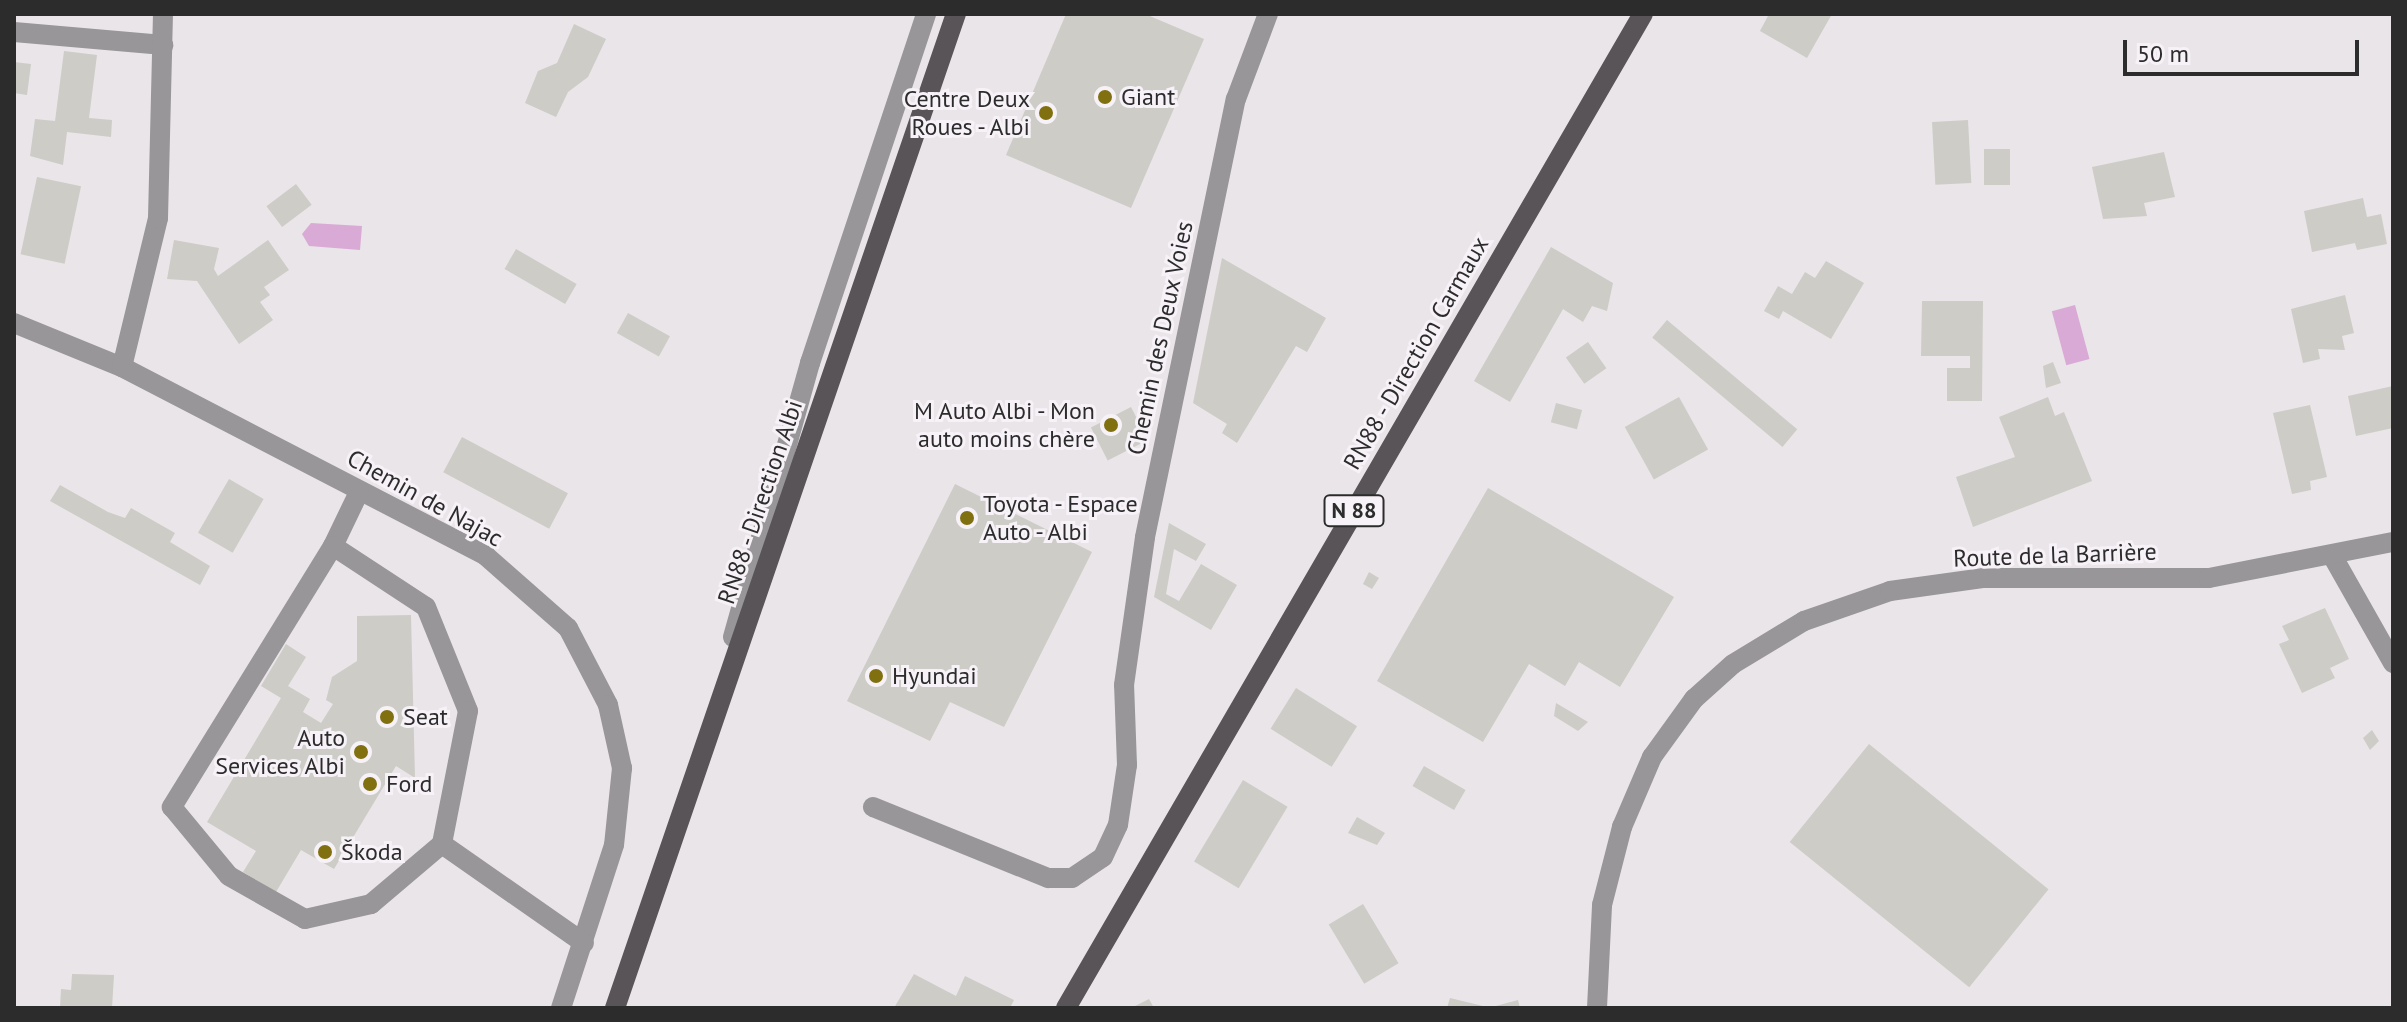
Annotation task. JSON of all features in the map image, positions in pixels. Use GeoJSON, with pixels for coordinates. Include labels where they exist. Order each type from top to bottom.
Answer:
{"type":"FeatureCollection","features":[{"type":"Feature","properties":{"kind":"main road","name":"RN88 - Direction Albi"},"geometry":{"type":"LineString","coordinates":[[615,1008],[956,14]]}},
{"type":"Feature","properties":{"kind":"main road","name":"RN88 - Direction Carmaux"},"geometry":{"type":"LineString","coordinates":[[1066,1008],[1643,14]]}},
{"type":"Feature","properties":{"kind":"street"},"geometry":{"type":"LineString","coordinates":[[122,367],[158,218],[163,14]]}},
{"type":"Feature","properties":{"kind":"street"},"geometry":{"type":"LineString","coordinates":[[698,762],[810,363],[926,14]]}},
{"type":"Feature","properties":{"kind":"street","name":"Chemin des Deux Voies"},"geometry":{"type":"LineString","coordinates":[[873,807],[1048,878],[1072,878],[1103,857],[1118,825],[1127,765],[1124,685],[1150,514],[1236,99],[1268,14]]}},
{"type":"Feature","properties":{"kind":"street"},"geometry":{"type":"LineString","coordinates":[[14,32],[163,45]]}},
{"type":"Feature","properties":{"kind":"street","name":"Chemin de Najac"},"geometry":{"type":"LineString","coordinates":[[14,323],[122,367],[486,556],[568,628],[608,705],[620,783],[614,845],[561,1008]]}},
{"type":"Feature","properties":{"kind":"street"},"geometry":{"type":"LineString","coordinates":[[333,546],[426,607],[468,711],[442,844],[371,904],[305,919],[229,876],[172,807],[333,546],[359,492]]}},
{"type":"Feature","properties":{"kind":"street","name":"Route de la Barrière"},"geometry":{"type":"LineString","coordinates":[[1597,1008],[1602,905],[1622,827],[1652,757],[1694,699],[1733,664],[1804,621],[1890,591],[1984,578],[2209,578],[2333,557],[2393,542]]}},
{"type":"Feature","properties":{"kind":"street"},"geometry":{"type":"LineString","coordinates":[[2333,557],[2393,663]]}},
{"type":"Feature","properties":{"kind":"street"},"geometry":{"type":"LineString","coordinates":[[442,844],[584,943]]}},
{"type":"Feature","properties":{"kind":"shaded area"},"geometry":{"type":"Polygon","coordinates":[[[311,223],[362,226],[360,250],[309,246],[302,234],[311,223]]]}},
{"type":"Feature","properties":{"kind":"shaded area"},"geometry":{"type":"Polygon","coordinates":[[[2075,305],[2089,359],[2066,365],[2052,311],[2075,305]]]}},
{"type":"Feature","properties":{"kind":"building","name":"Giant"},"geometry":{"type":"Polygon","coordinates":[[[1066,14],[1145,14],[1204,39],[1131,208],[1006,155],[1066,14]]]}},
{"type":"Feature","properties":{"kind":"building"},"geometry":{"type":"Polygon","coordinates":[[[1769,14],[1832,14],[1807,58],[1760,31],[1769,14]]]}},
{"type":"Feature","properties":{"kind":"building"},"geometry":{"type":"Polygon","coordinates":[[[574,24],[606,39],[588,77],[568,92],[556,117],[525,103],[538,71],[557,63],[574,24]]]}},
{"type":"Feature","properties":{"kind":"building"},"geometry":{"type":"Polygon","coordinates":[[[64,51],[97,55],[89,118],[112,120],[111,137],[67,132],[63,165],[30,156],[35,119],[55,121],[64,51]]]}},
{"type":"Feature","properties":{"kind":"building"},"geometry":{"type":"Polygon","coordinates":[[[14,62],[31,64],[27,95],[14,93],[14,62]]]}},
{"type":"Feature","properties":{"kind":"building"},"geometry":{"type":"Polygon","coordinates":[[[1968,120],[1971,183],[1935,185],[1932,122],[1968,120]]]}},
{"type":"Feature","properties":{"kind":"building"},"geometry":{"type":"Polygon","coordinates":[[[1984,149],[2010,149],[2010,185],[1984,185],[1984,149]]]}},
{"type":"Feature","properties":{"kind":"building"},"geometry":{"type":"Polygon","coordinates":[[[2164,152],[2175,197],[2144,203],[2147,216],[2103,219],[2092,167],[2164,152]]]}},
{"type":"Feature","properties":{"kind":"building"},"geometry":{"type":"Polygon","coordinates":[[[37,177],[81,186],[65,264],[21,254],[37,177]]]}},
{"type":"Feature","properties":{"kind":"building"},"geometry":{"type":"Polygon","coordinates":[[[296,184],[312,205],[282,227],[266,206],[296,184]]]}},
{"type":"Feature","properties":{"kind":"building"},"geometry":{"type":"Polygon","coordinates":[[[2363,198],[2367,217],[2381,214],[2387,244],[2357,250],[2355,243],[2312,252],[2304,211],[2363,198]]]}},
{"type":"Feature","properties":{"kind":"building"},"geometry":{"type":"Polygon","coordinates":[[[174,240],[219,248],[214,269],[218,276],[268,240],[289,270],[264,287],[270,295],[260,302],[273,320],[239,344],[197,281],[167,279],[174,240]]]}},
{"type":"Feature","properties":{"kind":"building"},"geometry":{"type":"Polygon","coordinates":[[[1551,247],[1613,283],[1607,311],[1592,306],[1583,322],[1563,309],[1510,402],[1474,381],[1551,247]]]}},
{"type":"Feature","properties":{"kind":"building"},"geometry":{"type":"Polygon","coordinates":[[[516,249],[577,284],[565,304],[504,269],[516,249]]]}},
{"type":"Feature","properties":{"kind":"building"},"geometry":{"type":"Polygon","coordinates":[[[1222,258],[1326,318],[1307,352],[1296,346],[1237,443],[1222,433],[1227,424],[1193,403],[1222,258]]]}},
{"type":"Feature","properties":{"kind":"building"},"geometry":{"type":"Polygon","coordinates":[[[1826,261],[1864,283],[1831,339],[1783,311],[1779,319],[1764,311],[1778,286],[1792,294],[1805,272],[1815,278],[1826,261]]]}},
{"type":"Feature","properties":{"kind":"building"},"geometry":{"type":"Polygon","coordinates":[[[2345,295],[2354,333],[2342,336],[2345,350],[2318,349],[2320,359],[2303,363],[2291,309],[2345,295]]]}},
{"type":"Feature","properties":{"kind":"building"},"geometry":{"type":"Polygon","coordinates":[[[1922,301],[1983,301],[1982,401],[1947,401],[1947,368],[1970,368],[1970,356],[1921,356],[1922,301]]]}},
{"type":"Feature","properties":{"kind":"building"},"geometry":{"type":"Polygon","coordinates":[[[628,313],[670,336],[659,356],[617,333],[628,313]]]}},
{"type":"Feature","properties":{"kind":"building"},"geometry":{"type":"Polygon","coordinates":[[[1667,320],[1797,429],[1782,447],[1652,338],[1667,320]]]}},
{"type":"Feature","properties":{"kind":"building"},"geometry":{"type":"Polygon","coordinates":[[[1588,342],[1606,368],[1584,384],[1566,357],[1588,342]]]}},
{"type":"Feature","properties":{"kind":"building"},"geometry":{"type":"Polygon","coordinates":[[[2053,362],[2061,383],[2046,388],[2043,366],[2053,362]]]}},
{"type":"Feature","properties":{"kind":"building"},"geometry":{"type":"Polygon","coordinates":[[[2393,386],[2393,428],[2356,436],[2348,396],[2393,386]]]}},
{"type":"Feature","properties":{"kind":"building"},"geometry":{"type":"Polygon","coordinates":[[[1679,397],[1708,449],[1654,480],[1625,427],[1679,397]]]}},
{"type":"Feature","properties":{"kind":"building"},"geometry":{"type":"Polygon","coordinates":[[[2048,397],[2055,416],[2064,412],[2092,481],[1973,527],[1956,477],[2015,457],[1999,417],[2048,397]]]}},
{"type":"Feature","properties":{"kind":"building"},"geometry":{"type":"Polygon","coordinates":[[[1556,403],[1582,410],[1577,429],[1551,422],[1556,403]]]}},
{"type":"Feature","properties":{"kind":"building"},"geometry":{"type":"Polygon","coordinates":[[[2310,405],[2327,477],[2310,481],[2311,490],[2292,494],[2273,413],[2310,405]]]}},
{"type":"Feature","properties":{"kind":"building"},"geometry":{"type":"Polygon","coordinates":[[[1131,407],[1148,440],[1108,460],[1091,427],[1131,407]]]}},
{"type":"Feature","properties":{"kind":"building"},"geometry":{"type":"Polygon","coordinates":[[[462,437],[568,493],[549,529],[443,472],[462,437]]]}},
{"type":"Feature","properties":{"kind":"building"},"geometry":{"type":"Polygon","coordinates":[[[229,479],[264,499],[233,553],[198,533],[229,479]]]}},
{"type":"Feature","properties":{"kind":"building"},"geometry":{"type":"Polygon","coordinates":[[[955,484],[1092,552],[1004,727],[950,702],[930,741],[847,701],[955,484]]]}},
{"type":"Feature","properties":{"kind":"building"},"geometry":{"type":"Polygon","coordinates":[[[60,485],[108,512],[125,518],[131,508],[175,533],[170,542],[210,566],[200,585],[50,501],[60,485]]]}},
{"type":"Feature","properties":{"kind":"building"},"geometry":{"type":"Polygon","coordinates":[[[1488,488],[1674,597],[1620,687],[1579,662],[1565,686],[1529,664],[1483,742],[1377,681],[1488,488]]]}},
{"type":"Feature","properties":{"kind":"building"},"geometry":{"type":"Polygon","coordinates":[[[1169,523],[1206,544],[1196,561],[1174,549],[1166,594],[1179,601],[1201,564],[1237,585],[1211,630],[1154,597],[1169,523]]]}},
{"type":"Feature","properties":{"kind":"building"},"geometry":{"type":"Polygon","coordinates":[[[1369,572],[1379,578],[1372,589],[1363,584],[1369,572]]]}},
{"type":"Feature","properties":{"kind":"building"},"geometry":{"type":"Polygon","coordinates":[[[2325,608],[2349,659],[2330,668],[2335,678],[2302,693],[2279,644],[2289,640],[2282,626],[2325,608]]]}},
{"type":"Feature","properties":{"kind":"building"},"geometry":{"type":"Polygon","coordinates":[[[411,615],[415,778],[396,766],[334,869],[301,850],[276,892],[243,872],[256,851],[207,822],[281,698],[261,686],[286,644],[306,657],[288,686],[310,699],[303,712],[321,723],[333,704],[326,700],[332,677],[357,661],[357,616],[411,615]]]}},
{"type":"Feature","properties":{"kind":"building"},"geometry":{"type":"Polygon","coordinates":[[[1296,688],[1357,726],[1332,767],[1271,729],[1296,688]]]}},
{"type":"Feature","properties":{"kind":"building"},"geometry":{"type":"Polygon","coordinates":[[[1556,703],[1588,722],[1578,731],[1554,716],[1556,703]]]}},
{"type":"Feature","properties":{"kind":"building"},"geometry":{"type":"Polygon","coordinates":[[[2372,730],[2379,741],[2370,750],[2363,738],[2372,730]]]}},
{"type":"Feature","properties":{"kind":"building"},"geometry":{"type":"Polygon","coordinates":[[[1869,744],[2049,889],[1969,987],[1790,842],[1869,744]]]}},
{"type":"Feature","properties":{"kind":"building"},"geometry":{"type":"Polygon","coordinates":[[[1424,766],[1466,790],[1454,810],[1412,786],[1424,766]]]}},
{"type":"Feature","properties":{"kind":"building"},"geometry":{"type":"Polygon","coordinates":[[[1243,780],[1288,807],[1239,888],[1194,861],[1243,780]]]}},
{"type":"Feature","properties":{"kind":"building"},"geometry":{"type":"Polygon","coordinates":[[[1357,817],[1385,833],[1377,845],[1348,833],[1357,817]]]}},
{"type":"Feature","properties":{"kind":"building"},"geometry":{"type":"Polygon","coordinates":[[[1363,904],[1399,963],[1364,984],[1329,925],[1363,904]]]}},
{"type":"Feature","properties":{"kind":"building"},"geometry":{"type":"Polygon","coordinates":[[[72,974],[114,975],[112,1008],[60,1008],[61,989],[71,990],[72,974]]]}},
{"type":"Feature","properties":{"kind":"building"},"geometry":{"type":"Polygon","coordinates":[[[914,974],[956,996],[965,976],[1014,1000],[1010,1008],[894,1008],[914,974]]]}},
{"type":"Feature","properties":{"kind":"building"},"geometry":{"type":"Polygon","coordinates":[[[1450,998],[1487,1007],[1487,1008],[1447,1008],[1450,998]]]}},
{"type":"Feature","properties":{"kind":"building"},"geometry":{"type":"Polygon","coordinates":[[[1149,999],[1154,1008],[1131,1008],[1149,999]]]}},
{"type":"Feature","properties":{"kind":"building"},"geometry":{"type":"Polygon","coordinates":[[[1518,1000],[1520,1008],[1492,1008],[1492,1007],[1518,1000]]]}},
{"type":"Feature","properties":{"kind":"place","name":"Giant"},"geometry":{"type":"Point","coordinates":[1105,97]}},
{"type":"Feature","properties":{"kind":"place","name":"Centre Deux Roues - Albi"},"geometry":{"type":"Point","coordinates":[1046,113]}},
{"type":"Feature","properties":{"kind":"place","name":"M Auto Albi - Mon auto moins chère"},"geometry":{"type":"Point","coordinates":[1111,425]}},
{"type":"Feature","properties":{"kind":"place","name":"Toyota - Espace Auto - Albi"},"geometry":{"type":"Point","coordinates":[967,518]}},
{"type":"Feature","properties":{"kind":"place","name":"Hyundai"},"geometry":{"type":"Point","coordinates":[876,676]}},
{"type":"Feature","properties":{"kind":"place","name":"Seat"},"geometry":{"type":"Point","coordinates":[387,717]}},
{"type":"Feature","properties":{"kind":"place","name":"Auto Services Albi"},"geometry":{"type":"Point","coordinates":[361,752]}},
{"type":"Feature","properties":{"kind":"place","name":"Ford"},"geometry":{"type":"Point","coordinates":[370,784]}},
{"type":"Feature","properties":{"kind":"place","name":"Škoda"},"geometry":{"type":"Point","coordinates":[325,852]}}]}
